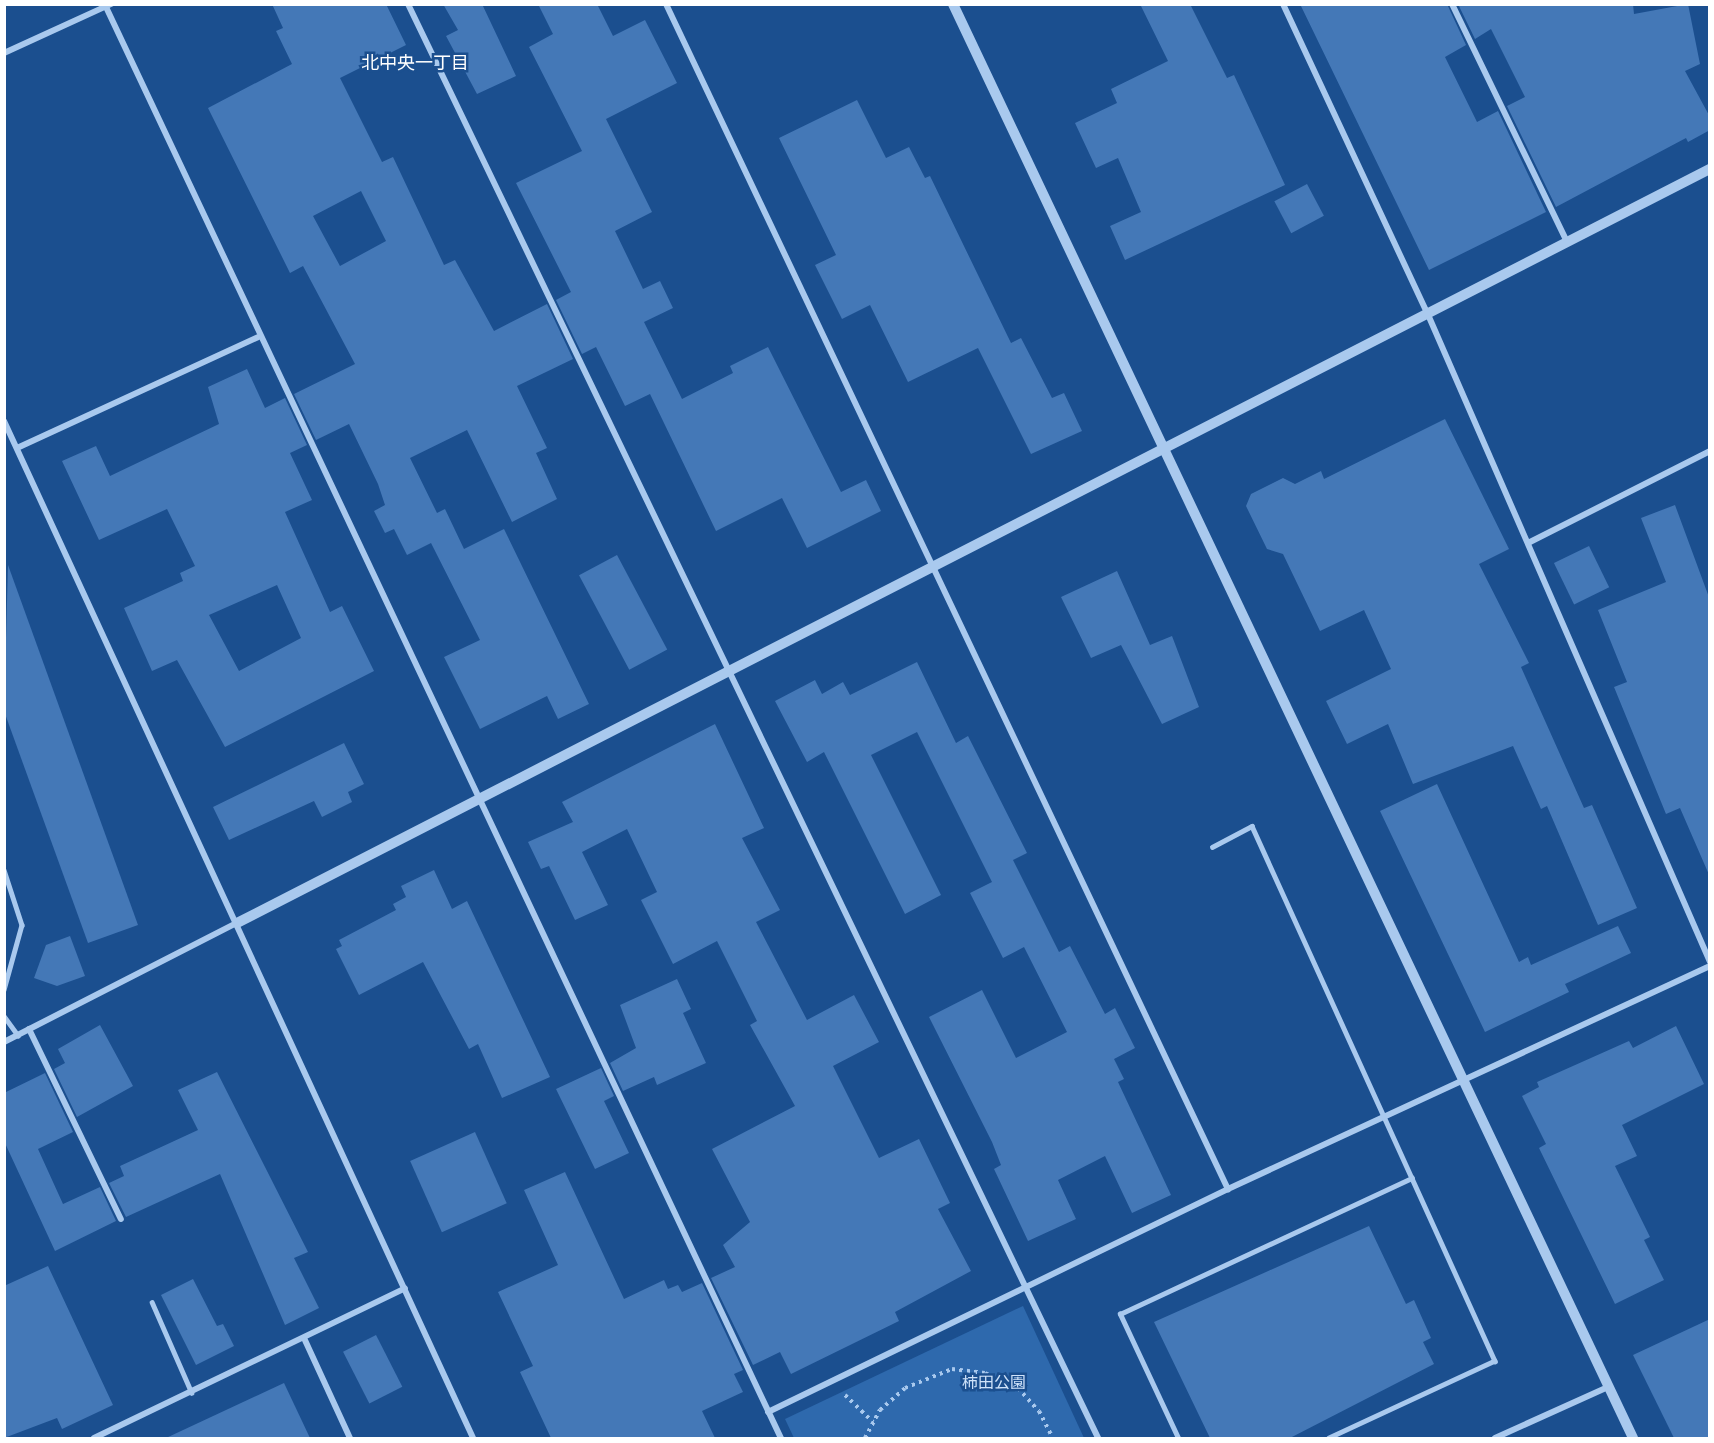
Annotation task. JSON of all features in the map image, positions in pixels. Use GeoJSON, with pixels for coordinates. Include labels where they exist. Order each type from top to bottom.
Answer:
{"type":"FeatureCollection","features":[{"type":"Feature","properties":{"kind":"street"},"geometry":{"type":"LineString","coordinates":[[408,4],[1098,1438]]}},
{"type":"Feature","properties":{"kind":"street"},"geometry":{"type":"LineString","coordinates":[[666,4],[935,563],[1228,1189]]}},
{"type":"Feature","properties":{"kind":"street"},"geometry":{"type":"LineString","coordinates":[[953,4],[1633,1438]]}},
{"type":"Feature","properties":{"kind":"street"},"geometry":{"type":"LineString","coordinates":[[768,1412],[1228,1189],[1464,1083],[1710,964],[1426,310],[1283,4]]}},
{"type":"Feature","properties":{"kind":"street"},"geometry":{"type":"LineString","coordinates":[[1452,4],[1566,240]]}},
{"type":"Feature","properties":{"kind":"street"},"geometry":{"type":"LineString","coordinates":[[4,53],[109,6],[258,337],[781,1438]]}},
{"type":"Feature","properties":{"kind":"street"},"geometry":{"type":"LineString","coordinates":[[4,1042],[1426,310],[1710,169]]}},
{"type":"Feature","properties":{"kind":"street"},"geometry":{"type":"LineString","coordinates":[[17,448],[258,337]]}},
{"type":"Feature","properties":{"kind":"street"},"geometry":{"type":"LineString","coordinates":[[4,421],[473,1438]]}},
{"type":"Feature","properties":{"kind":"street"},"geometry":{"type":"LineString","coordinates":[[1527,543],[1710,451]]}},
{"type":"Feature","properties":{"kind":"street"},"geometry":{"type":"LineString","coordinates":[[28,1029],[121,1219]]}},
{"type":"Feature","properties":{"kind":"street"},"geometry":{"type":"LineString","coordinates":[[94,1438],[192,1393],[405,1288]]}},
{"type":"Feature","properties":{"kind":"street"},"geometry":{"type":"LineString","coordinates":[[304,1338],[350,1438]]}},
{"type":"Feature","properties":{"kind":"street"},"geometry":{"type":"LineString","coordinates":[[1495,1438],[1608,1387]]}},
{"type":"Feature","properties":{"kind":"lane"},"geometry":{"type":"LineString","coordinates":[[1212,847],[1252,826],[1495,1361],[1329,1438]]}},
{"type":"Feature","properties":{"kind":"lane"},"geometry":{"type":"LineString","coordinates":[[4,870],[22,925],[4,990]]}},
{"type":"Feature","properties":{"kind":"lane"},"geometry":{"type":"LineString","coordinates":[[4,1016],[18,1035]]}},
{"type":"Feature","properties":{"kind":"lane"},"geometry":{"type":"LineString","coordinates":[[1178,1438],[1120,1314],[1412,1178]]}},
{"type":"Feature","properties":{"kind":"lane"},"geometry":{"type":"LineString","coordinates":[[152,1302],[192,1393]]}},
{"type":"Feature","properties":{"kind":"path"},"geometry":{"type":"LineString","coordinates":[[865,1438],[873,1422],[904,1388],[952,1369],[985,1373],[1018,1388],[1039,1411],[1053,1438]]}},
{"type":"Feature","properties":{"kind":"path"},"geometry":{"type":"LineString","coordinates":[[831,1382],[873,1422]]}},
{"type":"Feature","properties":{"kind":"green space","name":"柿田公園"},"geometry":{"type":"Polygon","coordinates":[[[1023,1306],[1084,1438],[794,1438],[785,1419],[1023,1306]]]}},
{"type":"Feature","properties":{"kind":"building"},"geometry":{"type":"Polygon","coordinates":[[[272,4],[386,4],[406,45],[340,78],[382,162],[393,157],[444,265],[455,260],[494,331],[547,304],[573,359],[517,386],[547,448],[536,453],[557,499],[512,522],[467,430],[410,458],[437,513],[445,509],[464,549],[504,529],[589,704],[558,719],[547,696],[480,729],[444,657],[480,640],[431,543],[407,555],[394,529],[385,533],[374,511],[385,505],[378,484],[349,424],[316,440],[294,394],[355,364],[303,266],[290,273],[208,108],[292,64],[276,31],[283,28],[272,4]],[[361,191],[313,216],[340,266],[386,241],[361,191]]]}},
{"type":"Feature","properties":{"kind":"building"},"geometry":{"type":"Polygon","coordinates":[[[443,4],[482,4],[516,76],[477,94],[446,36],[458,30],[443,4]]]}},
{"type":"Feature","properties":{"kind":"building"},"geometry":{"type":"Polygon","coordinates":[[[538,4],[597,4],[613,36],[645,20],[677,83],[606,119],[652,212],[615,231],[643,289],[660,281],[673,308],[644,322],[682,399],[733,373],[730,366],[768,347],[841,492],[866,480],[881,511],[807,548],[782,498],[716,531],[650,394],[625,406],[596,347],[582,354],[556,300],[571,292],[516,183],[582,151],[529,47],[553,34],[538,4]]]}},
{"type":"Feature","properties":{"kind":"building"},"geometry":{"type":"Polygon","coordinates":[[[1140,4],[1190,4],[1227,78],[1234,75],[1285,185],[1125,260],[1110,226],[1141,212],[1118,158],[1096,168],[1075,123],[1117,103],[1111,89],[1168,61],[1140,4]]]}},
{"type":"Feature","properties":{"kind":"building"},"geometry":{"type":"Polygon","coordinates":[[[1300,4],[1447,4],[1466,45],[1445,57],[1477,122],[1498,111],[1546,212],[1429,270],[1300,4]]]}},
{"type":"Feature","properties":{"kind":"building"},"geometry":{"type":"Polygon","coordinates":[[[1458,4],[1633,4],[1634,14],[1688,4],[1700,64],[1685,71],[1710,117],[1710,130],[1688,142],[1686,138],[1556,207],[1507,106],[1525,97],[1491,29],[1475,39],[1458,4]]]}},
{"type":"Feature","properties":{"kind":"building"},"geometry":{"type":"Polygon","coordinates":[[[857,100],[886,158],[909,147],[925,178],[930,176],[1011,343],[1021,338],[1052,398],[1064,393],[1082,431],[1031,454],[978,348],[908,382],[870,305],[842,319],[815,265],[836,255],[779,138],[857,100]]]}},
{"type":"Feature","properties":{"kind":"building"},"geometry":{"type":"Polygon","coordinates":[[[1307,184],[1324,216],[1291,233],[1274,201],[1307,184]]]}},
{"type":"Feature","properties":{"kind":"building"},"geometry":{"type":"Polygon","coordinates":[[[247,369],[265,408],[285,398],[307,445],[290,453],[312,500],[285,512],[330,612],[342,606],[374,671],[225,747],[177,660],[152,671],[124,608],[183,581],[180,573],[195,566],[167,509],[99,540],[62,461],[96,446],[110,476],[219,424],[208,387],[247,369]],[[277,585],[209,615],[239,671],[301,638],[277,585]]]}},
{"type":"Feature","properties":{"kind":"building"},"geometry":{"type":"Polygon","coordinates":[[[1445,419],[1509,549],[1479,564],[1529,663],[1521,667],[1584,808],[1592,805],[1637,908],[1598,925],[1547,806],[1541,809],[1513,746],[1413,784],[1388,724],[1347,744],[1326,701],[1391,669],[1364,610],[1320,631],[1283,554],[1267,549],[1246,506],[1251,494],[1283,478],[1295,484],[1321,471],[1324,479],[1445,419]]]}},
{"type":"Feature","properties":{"kind":"building"},"geometry":{"type":"Polygon","coordinates":[[[1675,505],[1710,600],[1710,877],[1680,808],[1666,814],[1614,687],[1627,682],[1598,610],[1666,582],[1641,518],[1675,505]]]}},
{"type":"Feature","properties":{"kind":"building"},"geometry":{"type":"Polygon","coordinates":[[[1589,546],[1609,587],[1574,604],[1554,563],[1589,546]]]}},
{"type":"Feature","properties":{"kind":"building"},"geometry":{"type":"Polygon","coordinates":[[[617,555],[667,649],[629,670],[579,575],[617,555]]]}},
{"type":"Feature","properties":{"kind":"building"},"geometry":{"type":"Polygon","coordinates":[[[8,565],[138,925],[88,943],[4,711],[8,565]]]}},
{"type":"Feature","properties":{"kind":"building"},"geometry":{"type":"Polygon","coordinates":[[[1117,571],[1150,645],[1172,636],[1199,707],[1162,724],[1121,645],[1091,658],[1061,597],[1117,571]]]}},
{"type":"Feature","properties":{"kind":"building"},"geometry":{"type":"Polygon","coordinates":[[[917,662],[956,743],[968,736],[1027,853],[1013,860],[1059,952],[1070,946],[1105,1014],[1115,1008],[1135,1048],[1114,1059],[1124,1079],[1118,1082],[1171,1195],[1132,1213],[1105,1156],[1058,1180],[1076,1219],[1028,1241],[994,1169],[1001,1165],[992,1142],[929,1017],[982,990],[1016,1058],[1067,1032],[1024,947],[1003,958],[970,893],[992,882],[917,732],[871,755],[941,895],[905,914],[824,752],[807,762],[775,701],[815,680],[822,694],[843,682],[850,695],[917,662]]]}},
{"type":"Feature","properties":{"kind":"building"},"geometry":{"type":"Polygon","coordinates":[[[715,724],[764,828],[742,838],[780,910],[756,922],[807,1020],[854,995],[879,1042],[833,1066],[879,1158],[919,1139],[950,1203],[938,1209],[971,1271],[895,1312],[899,1321],[791,1374],[780,1352],[753,1365],[711,1278],[735,1267],[723,1245],[750,1222],[712,1149],[795,1106],[750,1025],[757,1021],[717,941],[673,964],[641,900],[657,892],[627,829],[582,852],[608,905],[575,920],[549,866],[541,869],[528,842],[573,822],[562,802],[715,724]]]}},
{"type":"Feature","properties":{"kind":"building"},"geometry":{"type":"Polygon","coordinates":[[[344,743],[364,784],[348,792],[352,802],[322,817],[314,801],[229,840],[213,807],[344,743]]]}},
{"type":"Feature","properties":{"kind":"building"},"geometry":{"type":"Polygon","coordinates":[[[1437,784],[1519,962],[1528,957],[1531,965],[1618,926],[1631,953],[1565,984],[1569,992],[1485,1032],[1380,811],[1437,784]]]}},
{"type":"Feature","properties":{"kind":"building"},"geometry":{"type":"Polygon","coordinates":[[[434,870],[452,909],[467,901],[550,1077],[502,1098],[478,1044],[469,1049],[423,962],[359,995],[336,949],[342,946],[339,940],[396,910],[393,904],[406,897],[401,886],[434,870]]]}},
{"type":"Feature","properties":{"kind":"building"},"geometry":{"type":"Polygon","coordinates":[[[70,936],[85,976],[57,986],[34,978],[46,945],[70,936]]]}},
{"type":"Feature","properties":{"kind":"building"},"geometry":{"type":"Polygon","coordinates":[[[677,979],[691,1009],[683,1013],[706,1063],[657,1085],[654,1077],[623,1091],[610,1063],[636,1048],[620,1005],[677,979]]]}},
{"type":"Feature","properties":{"kind":"building"},"geometry":{"type":"Polygon","coordinates":[[[100,1025],[133,1086],[77,1117],[54,1069],[65,1063],[58,1049],[100,1025]]]}},
{"type":"Feature","properties":{"kind":"building"},"geometry":{"type":"Polygon","coordinates":[[[1676,1026],[1704,1084],[1622,1125],[1637,1156],[1615,1166],[1650,1237],[1644,1240],[1664,1280],[1615,1304],[1539,1148],[1546,1144],[1522,1096],[1539,1087],[1537,1082],[1629,1041],[1633,1048],[1676,1026]]]}},
{"type":"Feature","properties":{"kind":"building"},"geometry":{"type":"Polygon","coordinates":[[[601,1068],[614,1096],[604,1101],[629,1153],[595,1169],[556,1089],[601,1068]]]}},
{"type":"Feature","properties":{"kind":"building"},"geometry":{"type":"Polygon","coordinates":[[[217,1072],[308,1252],[294,1258],[319,1308],[285,1325],[220,1174],[126,1217],[109,1183],[124,1176],[120,1166],[198,1130],[178,1090],[217,1072]]]}},
{"type":"Feature","properties":{"kind":"building"},"geometry":{"type":"Polygon","coordinates":[[[45,1073],[73,1132],[38,1149],[63,1204],[100,1187],[116,1221],[55,1251],[4,1141],[4,1093],[45,1073]]]}},
{"type":"Feature","properties":{"kind":"building"},"geometry":{"type":"Polygon","coordinates":[[[475,1132],[507,1203],[442,1232],[410,1161],[475,1132]]]}},
{"type":"Feature","properties":{"kind":"building"},"geometry":{"type":"Polygon","coordinates":[[[565,1172],[624,1299],[664,1280],[668,1289],[678,1285],[682,1292],[702,1283],[743,1370],[734,1374],[743,1392],[702,1411],[715,1438],[551,1438],[520,1372],[533,1366],[498,1292],[558,1265],[524,1190],[565,1172]]]}},
{"type":"Feature","properties":{"kind":"building"},"geometry":{"type":"Polygon","coordinates":[[[1369,1226],[1406,1304],[1414,1300],[1431,1338],[1423,1342],[1434,1364],[1290,1438],[1210,1438],[1154,1322],[1369,1226]]]}},
{"type":"Feature","properties":{"kind":"building"},"geometry":{"type":"Polygon","coordinates":[[[48,1266],[113,1405],[62,1429],[57,1418],[4,1438],[4,1286],[48,1266]]]}},
{"type":"Feature","properties":{"kind":"building"},"geometry":{"type":"Polygon","coordinates":[[[193,1279],[217,1326],[223,1324],[234,1346],[196,1365],[161,1295],[193,1279]]]}},
{"type":"Feature","properties":{"kind":"building"},"geometry":{"type":"Polygon","coordinates":[[[1710,1319],[1710,1438],[1674,1438],[1633,1355],[1710,1319]]]}},
{"type":"Feature","properties":{"kind":"building"},"geometry":{"type":"Polygon","coordinates":[[[376,1335],[402,1387],[369,1403],[343,1352],[376,1335]]]}},
{"type":"Feature","properties":{"kind":"building"},"geometry":{"type":"Polygon","coordinates":[[[284,1383],[310,1438],[166,1438],[284,1383]]]}},
{"type":"Feature","properties":{"kind":"district","name":"北中央一丁目"},"geometry":{"type":"Point","coordinates":[415,62]}}]}
